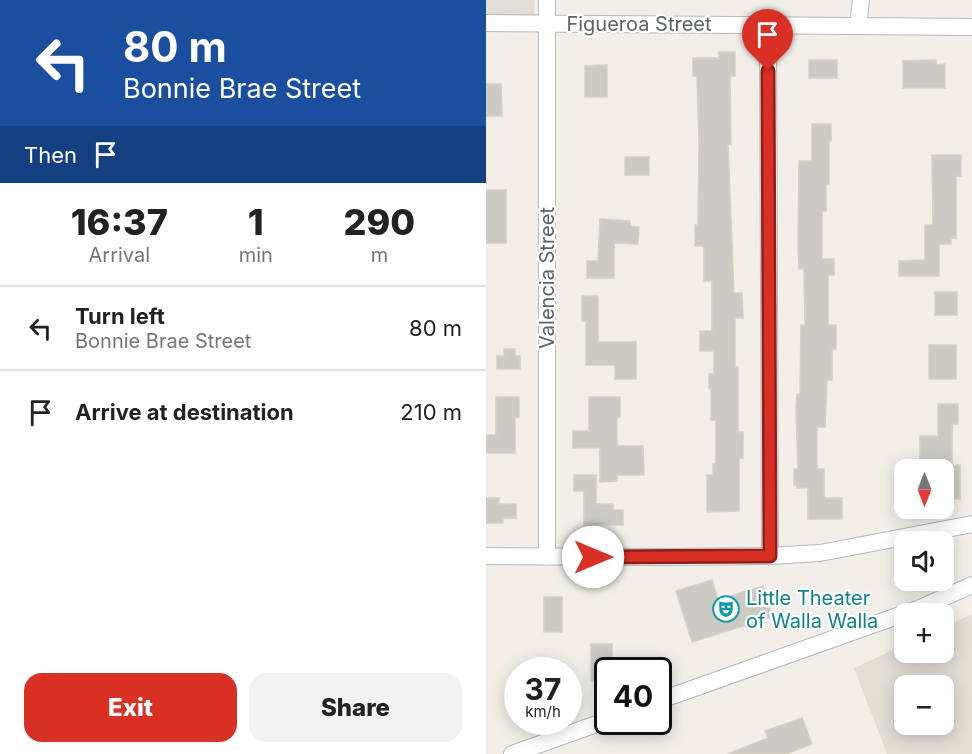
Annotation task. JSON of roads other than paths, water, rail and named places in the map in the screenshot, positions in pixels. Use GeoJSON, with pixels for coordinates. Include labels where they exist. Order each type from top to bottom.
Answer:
{"type":"FeatureCollection","features":[{"type":"Feature","properties":{"kind":"street","name":"Valencia Street"},"geometry":{"type":"LineString","coordinates":[[547,0],[547,557]]}},
{"type":"Feature","properties":{"kind":"street"},"geometry":{"type":"LineString","coordinates":[[858,26],[861,0]]}},
{"type":"Feature","properties":{"kind":"street","name":"Figueroa Street"},"geometry":{"type":"LineString","coordinates":[[486,23],[972,27]]}},
{"type":"Feature","properties":{"kind":"street"},"geometry":{"type":"LineString","coordinates":[[768,25],[770,556]]}},
{"type":"Feature","properties":{"kind":"street"},"geometry":{"type":"LineString","coordinates":[[486,556],[770,556],[820,553],[972,524]]}},
{"type":"Feature","properties":{"kind":"street"},"geometry":{"type":"LineString","coordinates":[[672,696],[920,608],[972,585]]}},
{"type":"Feature","properties":{"kind":"street"},"geometry":{"type":"LineString","coordinates":[[512,754],[594,725]]}},
{"type":"Feature","properties":{"kind":"place","name":"Little Theater of Walla Walla"},"geometry":{"type":"Point","coordinates":[726,609]}}]}
